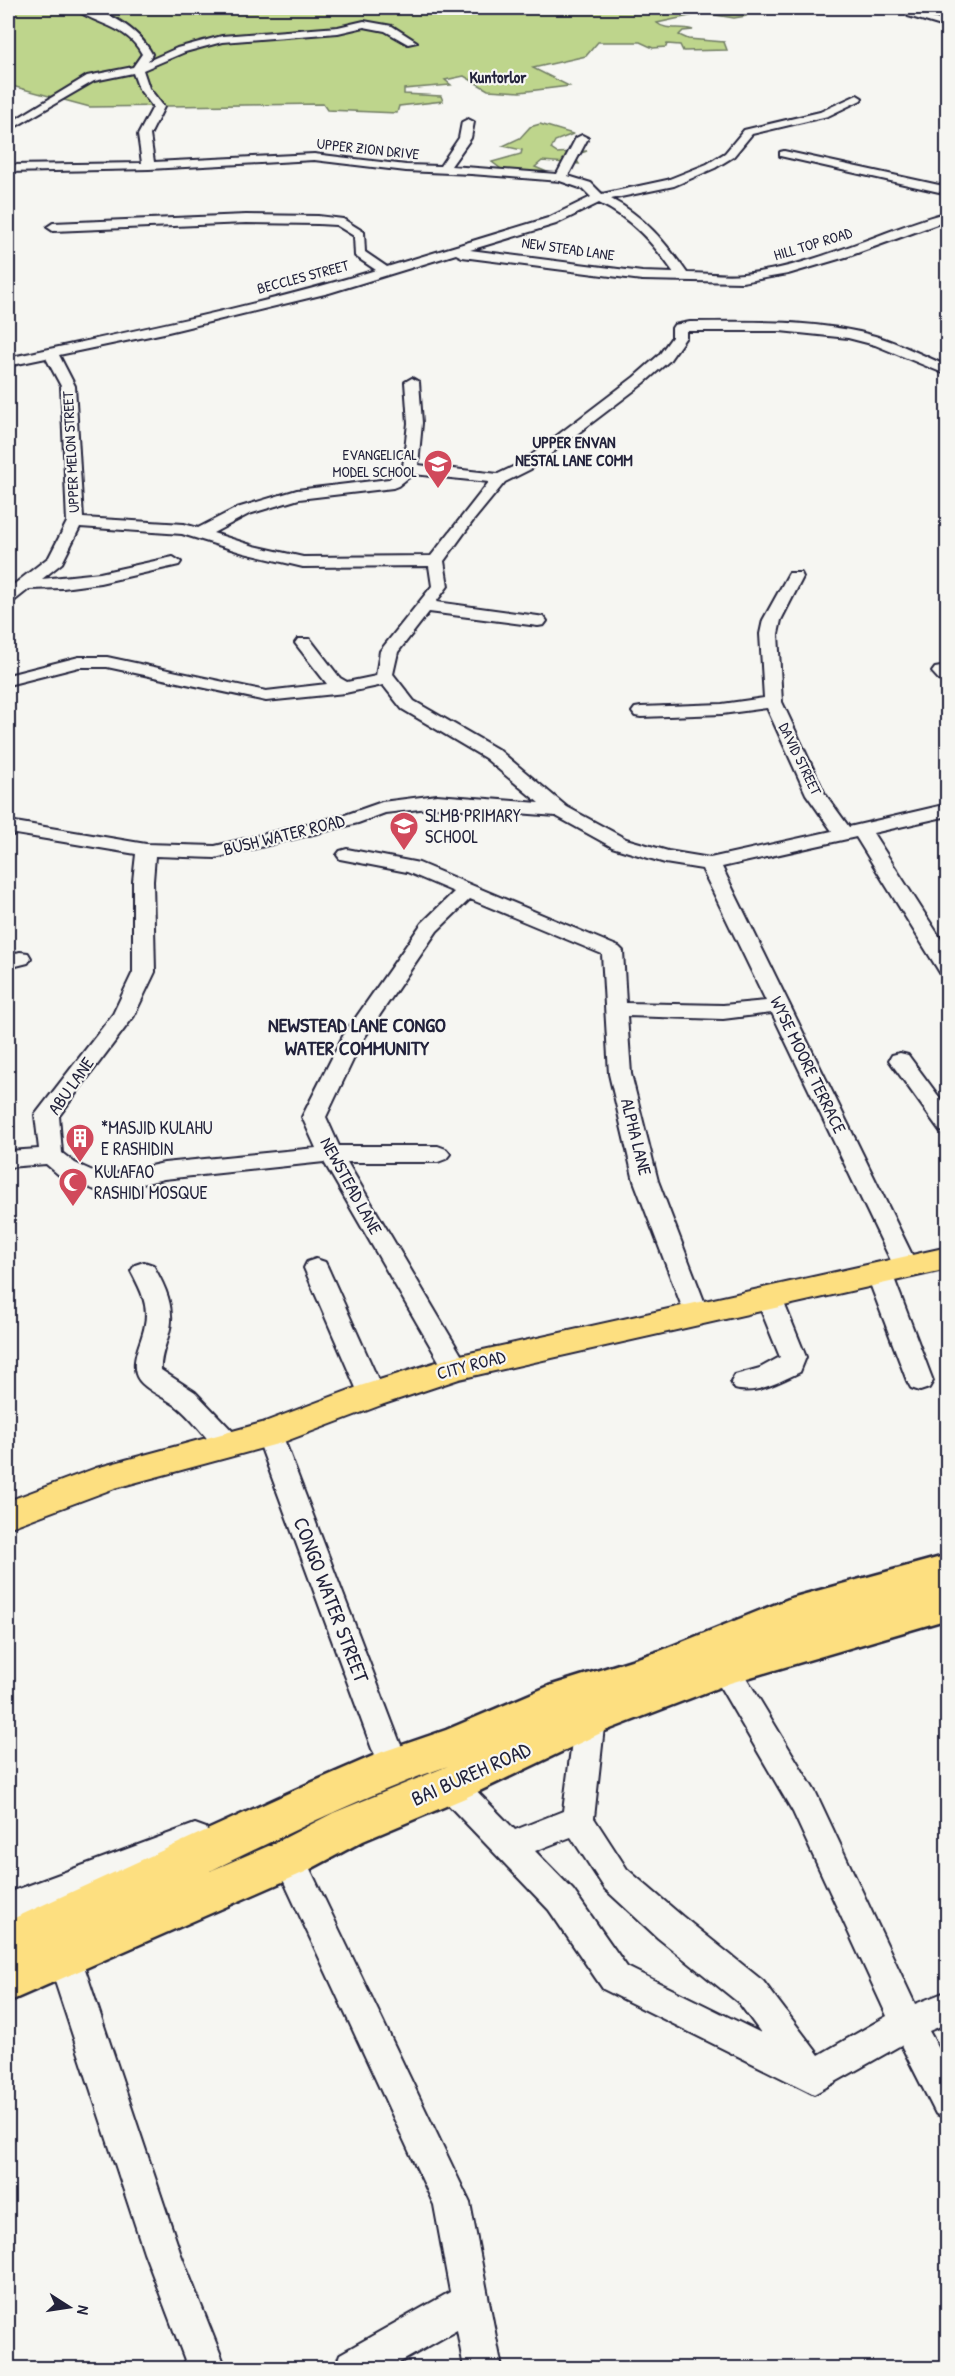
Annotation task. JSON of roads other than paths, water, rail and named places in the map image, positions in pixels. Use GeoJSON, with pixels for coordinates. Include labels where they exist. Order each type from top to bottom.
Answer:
{"type":"FeatureCollection","features":[{"type":"Feature","properties":{"kind":"highway","name":"BAI BUREH ROAD"},"geometry":{"type":"LineString","coordinates":[[8,1943],[392,1757],[458,1744],[564,1698],[670,1665],[791,1614],[948,1571]]}},
{"type":"Feature","properties":{"kind":"highway","name":"BAI BUREH ROAD"},"geometry":{"type":"LineString","coordinates":[[8,1981],[63,1953],[289,1858],[348,1827],[450,1785],[590,1718],[724,1668],[948,1603]]}},
{"type":"Feature","properties":{"kind":"main road","name":"CITY ROAD"},"geometry":{"type":"LineString","coordinates":[[8,1515],[108,1477],[269,1434],[372,1395],[456,1368],[948,1258]]}},
{"type":"Feature","properties":{"kind":"street"},"geometry":{"type":"LineString","coordinates":[[80,8],[118,27],[143,44],[147,54],[137,69]]}},
{"type":"Feature","properties":{"kind":"street"},"geometry":{"type":"LineString","coordinates":[[911,14],[948,25]]}},
{"type":"Feature","properties":{"kind":"street"},"geometry":{"type":"LineString","coordinates":[[8,128],[91,78],[137,69],[181,50],[222,39],[338,30],[364,24],[388,28],[412,42]]}},
{"type":"Feature","properties":{"kind":"street"},"geometry":{"type":"LineString","coordinates":[[137,69],[144,89],[159,107],[143,130],[144,148],[149,166]]}},
{"type":"Feature","properties":{"kind":"street","name":"BECCLES STREET"},"geometry":{"type":"LineString","coordinates":[[8,362],[324,290],[552,221],[598,198],[670,183],[711,166],[729,155],[748,132],[824,114],[857,98]]}},
{"type":"Feature","properties":{"kind":"street"},"geometry":{"type":"LineString","coordinates":[[443,169],[465,138],[468,122]]}},
{"type":"Feature","properties":{"kind":"street"},"geometry":{"type":"LineString","coordinates":[[561,178],[582,138]]}},
{"type":"Feature","properties":{"kind":"street"},"geometry":{"type":"LineString","coordinates":[[784,154],[948,191]]}},
{"type":"Feature","properties":{"kind":"street","name":"UPPER ZION DRIVE"},"geometry":{"type":"LineString","coordinates":[[8,171],[314,157],[406,168],[561,178],[587,186],[598,198],[625,212],[658,242],[683,276]]}},
{"type":"Feature","properties":{"kind":"street","name":"HILL TOP ROAD"},"geometry":{"type":"LineString","coordinates":[[683,276],[742,278],[775,274],[845,253],[948,216]]}},
{"type":"Feature","properties":{"kind":"street"},"geometry":{"type":"LineString","coordinates":[[53,227],[246,219],[339,222],[360,236],[359,253],[385,271]]}},
{"type":"Feature","properties":{"kind":"street","name":"NEW STEAD LANE"},"geometry":{"type":"LineString","coordinates":[[448,251],[642,276],[683,276]]}},
{"type":"Feature","properties":{"kind":"street"},"geometry":{"type":"LineString","coordinates":[[948,371],[871,340],[815,330],[758,326],[679,328],[679,337],[664,358],[639,381],[526,466],[500,479],[466,518],[436,561],[441,586],[389,651],[384,674],[408,705],[492,754],[560,811],[620,843],[665,857],[710,864],[948,810]]}},
{"type":"Feature","properties":{"kind":"street","name":"UPPER MELON STREET"},"geometry":{"type":"LineString","coordinates":[[8,597],[56,560],[75,522],[68,386],[51,354]]}},
{"type":"Feature","properties":{"kind":"street"},"geometry":{"type":"LineString","coordinates":[[200,534],[243,511],[297,495],[393,483],[410,469],[415,423],[412,382]]}},
{"type":"Feature","properties":{"kind":"street"},"geometry":{"type":"LineString","coordinates":[[410,469],[500,479]]}},
{"type":"Feature","properties":{"kind":"street"},"geometry":{"type":"LineString","coordinates":[[75,522],[184,529],[250,550],[303,562],[436,561]]}},
{"type":"Feature","properties":{"kind":"street"},"geometry":{"type":"LineString","coordinates":[[26,584],[47,585],[92,580],[173,562]]}},
{"type":"Feature","properties":{"kind":"street","name":"DAVID STREET"},"geometry":{"type":"LineString","coordinates":[[795,577],[772,621],[769,634],[773,702],[816,794],[852,831],[948,968]]}},
{"type":"Feature","properties":{"kind":"street"},"geometry":{"type":"LineString","coordinates":[[424,606],[538,621]]}},
{"type":"Feature","properties":{"kind":"street"},"geometry":{"type":"LineString","coordinates":[[304,643],[334,682],[345,688]]}},
{"type":"Feature","properties":{"kind":"street"},"geometry":{"type":"LineString","coordinates":[[8,680],[79,662],[107,662],[266,696],[345,688],[387,679]]}},
{"type":"Feature","properties":{"kind":"street"},"geometry":{"type":"LineString","coordinates":[[641,712],[722,709],[773,702]]}},
{"type":"Feature","properties":{"kind":"street","name":"BUSH WATER ROAD"},"geometry":{"type":"LineString","coordinates":[[8,830],[15,828],[146,850],[214,852],[351,819],[382,808],[437,801],[560,811]]}},
{"type":"Feature","properties":{"kind":"street","name":"ABU LANE"},"geometry":{"type":"LineString","coordinates":[[51,1156],[47,1115],[123,1016],[144,972],[142,881],[146,850]]}},
{"type":"Feature","properties":{"kind":"street"},"geometry":{"type":"LineString","coordinates":[[347,855],[412,867],[467,891]]}},
{"type":"Feature","properties":{"kind":"street","name":"WYSE MOORE TERRACE"},"geometry":{"type":"LineString","coordinates":[[710,864],[779,1006],[892,1270],[920,1381]]}},
{"type":"Feature","properties":{"kind":"street","name":"ALPHA LANE"},"geometry":{"type":"LineString","coordinates":[[467,891],[612,951],[618,1009],[620,1074],[646,1180],[696,1314]]}},
{"type":"Feature","properties":{"kind":"street","name":"NEWSTEAD LANE"},"geometry":{"type":"LineString","coordinates":[[456,1368],[331,1154],[314,1117],[351,1041],[429,927],[467,891]]}},
{"type":"Feature","properties":{"kind":"street"},"geometry":{"type":"LineString","coordinates":[[618,1009],[723,1012],[779,1006]]}},
{"type":"Feature","properties":{"kind":"street"},"geometry":{"type":"LineString","coordinates":[[900,1060],[948,1126]]}},
{"type":"Feature","properties":{"kind":"street"},"geometry":{"type":"LineString","coordinates":[[8,1159],[51,1156],[67,1169],[102,1185],[164,1171],[331,1154],[438,1154]]}},
{"type":"Feature","properties":{"kind":"street"},"geometry":{"type":"LineString","coordinates":[[316,1268],[372,1395]]}},
{"type":"Feature","properties":{"kind":"street"},"geometry":{"type":"LineString","coordinates":[[144,1271],[156,1293],[159,1323],[146,1364],[150,1376],[186,1399],[229,1444]]}},
{"type":"Feature","properties":{"kind":"street"},"geometry":{"type":"LineString","coordinates":[[744,1382],[791,1365],[793,1357],[769,1298]]}},
{"type":"Feature","properties":{"kind":"street","name":"CONGO WATER STREET"},"geometry":{"type":"LineString","coordinates":[[269,1434],[392,1757]]}},
{"type":"Feature","properties":{"kind":"street"},"geometry":{"type":"LineString","coordinates":[[724,1668],[805,1803],[907,2023],[948,2102]]}},
{"type":"Feature","properties":{"kind":"street"},"geometry":{"type":"LineString","coordinates":[[590,1718],[578,1820],[616,1879],[670,1927],[751,1992],[814,2077]]}},
{"type":"Feature","properties":{"kind":"street"},"geometry":{"type":"LineString","coordinates":[[8,1908],[292,1802],[392,1757]]}},
{"type":"Feature","properties":{"kind":"street"},"geometry":{"type":"LineString","coordinates":[[450,1785],[561,1900],[615,1978],[814,2077]]}},
{"type":"Feature","properties":{"kind":"street"},"geometry":{"type":"LineString","coordinates":[[508,1847],[578,1820]]}},
{"type":"Feature","properties":{"kind":"street"},"geometry":{"type":"LineString","coordinates":[[289,1858],[452,2203],[483,2368]]}},
{"type":"Feature","properties":{"kind":"street"},"geometry":{"type":"LineString","coordinates":[[63,1953],[162,2252],[207,2368]]}},
{"type":"Feature","properties":{"kind":"street"},"geometry":{"type":"LineString","coordinates":[[814,2077],[907,2023],[948,2007]]}},
{"type":"Feature","properties":{"kind":"street"},"geometry":{"type":"LineString","coordinates":[[354,2368],[470,2302]]}},
{"type":"Feature","properties":{"kind":"place","name":"EVANGELICAL MODEL SCHOOL"},"geometry":{"type":"Point","coordinates":[438,490]}},
{"type":"Feature","properties":{"kind":"place","name":"SLMB PRIMARY SCHOOL"},"geometry":{"type":"Point","coordinates":[404,852]}},
{"type":"Feature","properties":{"kind":"place","name":"*MASJID KULAHU E RASHIDIN"},"geometry":{"type":"Point","coordinates":[80,1164]}},
{"type":"Feature","properties":{"kind":"place","name":"KULAFAO RASHIDI MOSQUE"},"geometry":{"type":"Point","coordinates":[73,1208]}},
{"type":"Feature","properties":{"kind":"district","name":"Kuntorlor"},"geometry":{"type":"Point","coordinates":[498,77]}},
{"type":"Feature","properties":{"kind":"district","name":"UPPER ENVAN NESTAL LANE COMM"},"geometry":{"type":"Point","coordinates":[574,451]}},
{"type":"Feature","properties":{"kind":"district","name":"NEWSTEAD LANE CONGO WATER COMMUNITY"},"geometry":{"type":"Point","coordinates":[357,1036]}}]}
